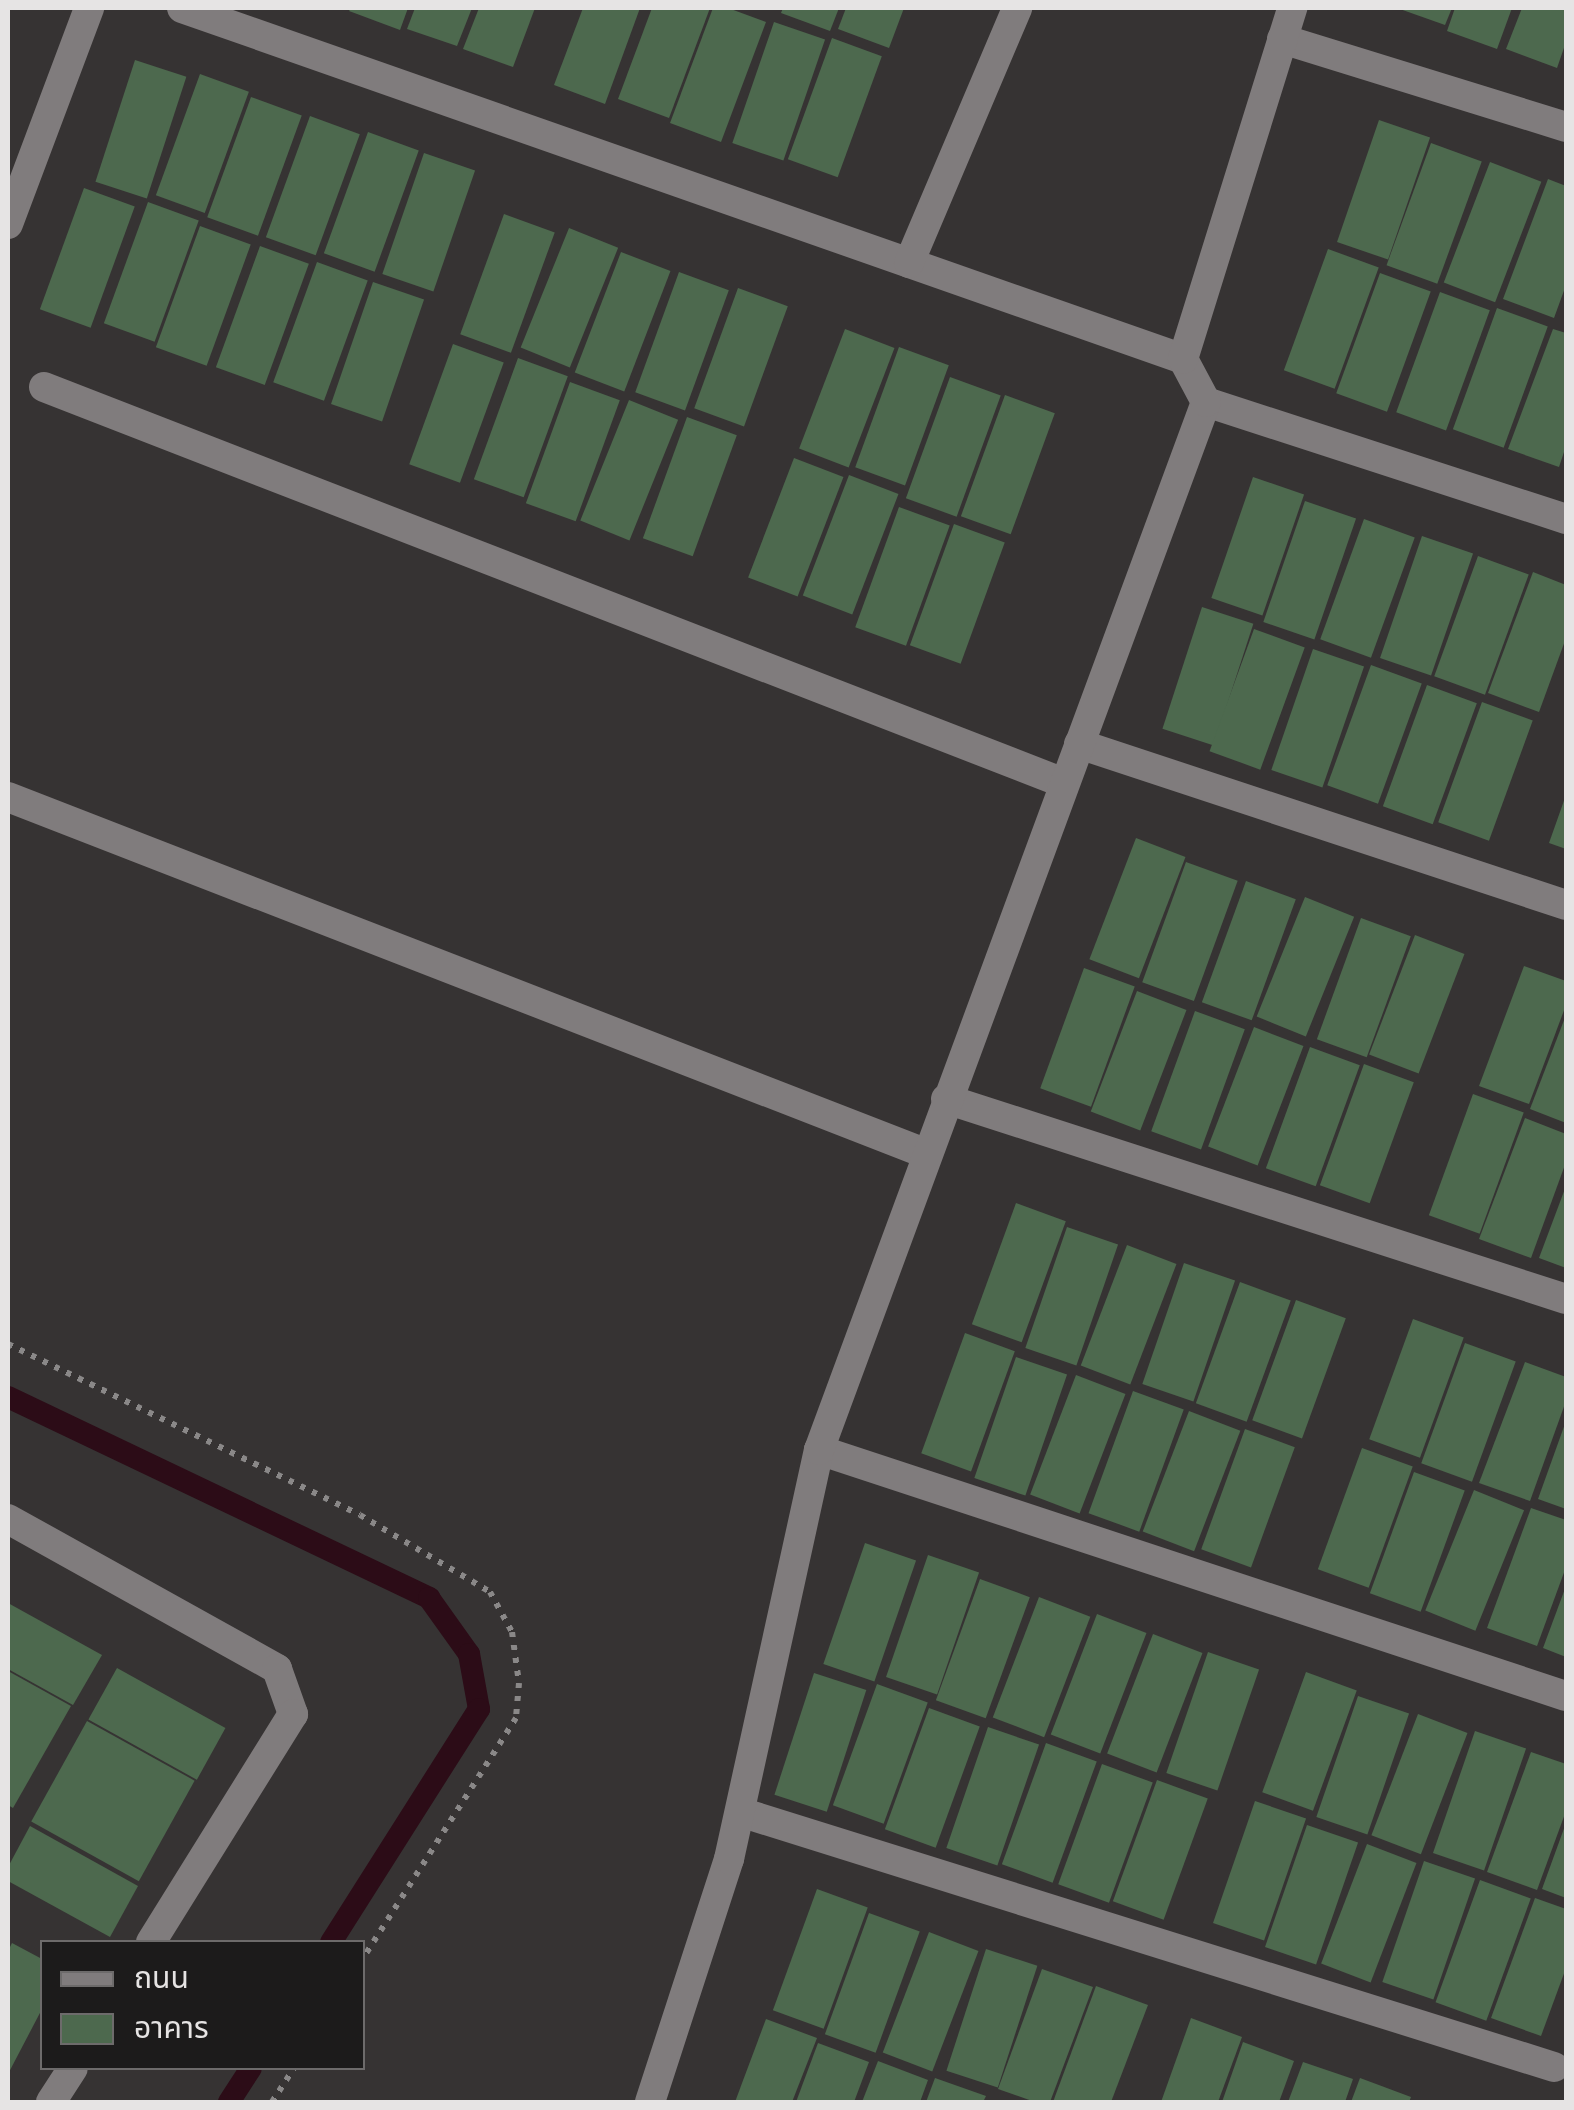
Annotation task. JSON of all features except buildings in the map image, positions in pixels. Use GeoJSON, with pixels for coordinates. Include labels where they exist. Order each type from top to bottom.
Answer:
{"type":"FeatureCollection","features":[{"type":"Feature","properties":{"kind":"street"},"geometry":{"type":"LineString","coordinates":[[8,224],[89,8]]}},
{"type":"Feature","properties":{"kind":"street"},"geometry":{"type":"LineString","coordinates":[[182,8],[1183,358],[1206,402],[1566,519]]}},
{"type":"Feature","properties":{"kind":"street"},"geometry":{"type":"LineString","coordinates":[[909,263],[1017,8]]}},
{"type":"Feature","properties":{"kind":"street"},"geometry":{"type":"LineString","coordinates":[[1183,358],[1292,8]]}},
{"type":"Feature","properties":{"kind":"street"},"geometry":{"type":"LineString","coordinates":[[1282,39],[1566,127]]}},
{"type":"Feature","properties":{"kind":"street"},"geometry":{"type":"LineString","coordinates":[[44,387],[1064,783]]}},
{"type":"Feature","properties":{"kind":"street"},"geometry":{"type":"LineString","coordinates":[[650,2102],[729,1859],[819,1450],[925,1154],[1206,402]]}},
{"type":"Feature","properties":{"kind":"street"},"geometry":{"type":"LineString","coordinates":[[1079,744],[1566,904]]}},
{"type":"Feature","properties":{"kind":"street"},"geometry":{"type":"LineString","coordinates":[[8,797],[925,1154]]}},
{"type":"Feature","properties":{"kind":"street"},"geometry":{"type":"LineString","coordinates":[[946,1098],[1566,1299]]}},
{"type":"Feature","properties":{"kind":"street"},"geometry":{"type":"LineString","coordinates":[[819,1450],[1566,1696]]}},
{"type":"Feature","properties":{"kind":"street"},"geometry":{"type":"LineString","coordinates":[[8,1519],[277,1670],[293,1714],[151,1940]]}},
{"type":"Feature","properties":{"kind":"street"},"geometry":{"type":"LineString","coordinates":[[740,1812],[1554,2068]]}},
{"type":"Feature","properties":{"kind":"street"},"geometry":{"type":"LineString","coordinates":[[51,2102],[72,2070]]}},
{"type":"Feature","properties":{"kind":"path"},"geometry":{"type":"LineString","coordinates":[[8,1344],[360,1515],[490,1592],[512,1632],[519,1683],[516,1718],[365,1955]]}},
{"type":"Feature","properties":{"kind":"path"},"geometry":{"type":"LineString","coordinates":[[272,2102],[293,2070]]}},
{"type":"Feature","properties":{"kind":"waterway"},"geometry":{"type":"LineString","coordinates":[[8,1397],[429,1598],[469,1654],[479,1709],[332,1940]]}},
{"type":"Feature","properties":{"kind":"waterway"},"geometry":{"type":"LineString","coordinates":[[229,2102],[250,2070]]}}]}
